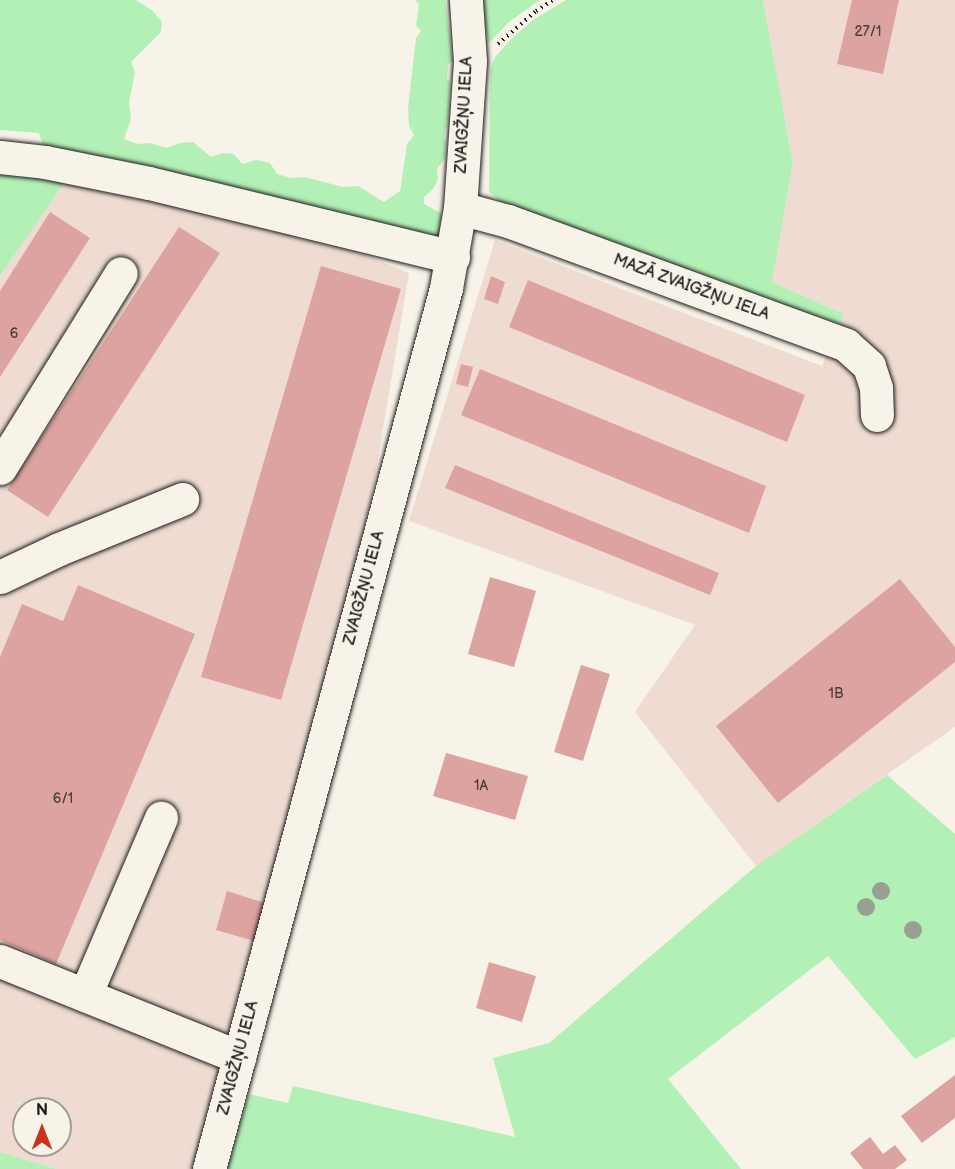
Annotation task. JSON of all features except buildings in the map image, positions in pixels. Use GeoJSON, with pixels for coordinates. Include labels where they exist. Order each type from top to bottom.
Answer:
{"type":"FeatureCollection","features":[{"type":"Feature","properties":{"kind":"street","name":"ZVAIGŽŅU IELA"},"geometry":{"type":"LineString","coordinates":[[209,1169],[453,257],[460,208],[470,61],[466,0]]}},
{"type":"Feature","properties":{"kind":"street"},"geometry":{"type":"LineString","coordinates":[[0,157],[45,162],[149,183],[453,257]]}},
{"type":"Feature","properties":{"kind":"street","name":"MAZĀ ZVAIGŽŅU IELA"},"geometry":{"type":"LineString","coordinates":[[460,208],[508,221],[846,345],[869,366],[876,388],[877,415]]}},
{"type":"Feature","properties":{"kind":"street"},"geometry":{"type":"LineString","coordinates":[[0,468],[121,273]]}},
{"type":"Feature","properties":{"kind":"street"},"geometry":{"type":"LineString","coordinates":[[0,577],[59,549],[182,500]]}},
{"type":"Feature","properties":{"kind":"street"},"geometry":{"type":"LineString","coordinates":[[85,995],[161,818]]}},
{"type":"Feature","properties":{"kind":"street"},"geometry":{"type":"LineString","coordinates":[[0,961],[239,1057]]}},
{"type":"Feature","properties":{"kind":"path"},"geometry":{"type":"LineString","coordinates":[[496,47],[518,25],[553,0]]}},
{"type":"Feature","properties":{"kind":"shaded area"},"geometry":{"type":"Polygon","coordinates":[[[763,0],[955,0],[955,727],[756,866],[635,712],[695,625],[409,521],[495,240],[822,366],[844,314],[772,282],[793,163],[763,0]]]}},
{"type":"Feature","properties":{"kind":"shaded area"},"geometry":{"type":"Polygon","coordinates":[[[65,182],[305,231],[409,273],[370,507],[192,1169],[57,1169],[17,1157],[72,1157],[72,1097],[12,1097],[12,1156],[0,1152],[0,276],[65,182]]]}},
{"type":"Feature","properties":{"kind":"green space"},"geometry":{"type":"Polygon","coordinates":[[[0,0],[136,0],[153,11],[162,22],[161,32],[131,62],[135,72],[129,102],[131,119],[124,139],[137,144],[150,143],[166,148],[180,143],[193,142],[211,157],[222,153],[234,154],[242,164],[256,160],[270,163],[277,174],[291,178],[305,177],[343,187],[358,186],[384,202],[400,191],[407,144],[414,135],[409,126],[408,108],[416,38],[421,31],[416,26],[419,4],[415,0],[445,0],[453,61],[448,65],[447,79],[450,82],[444,138],[445,158],[437,169],[438,179],[434,188],[424,197],[424,204],[441,213],[441,233],[437,241],[43,146],[39,133],[0,130],[0,0]]]}},
{"type":"Feature","properties":{"kind":"green space"},"geometry":{"type":"Polygon","coordinates":[[[483,0],[540,0],[509,22],[489,43],[481,10],[483,0]]]}},
{"type":"Feature","properties":{"kind":"green space"},"geometry":{"type":"Polygon","coordinates":[[[566,0],[763,0],[793,163],[772,282],[844,314],[838,327],[501,202],[489,192],[490,70],[495,57],[533,20],[566,0]]]}},
{"type":"Feature","properties":{"kind":"green space"},"geometry":{"type":"Polygon","coordinates":[[[0,174],[65,182],[0,276],[0,174]]]}},
{"type":"Feature","properties":{"kind":"green space"},"geometry":{"type":"Polygon","coordinates":[[[887,775],[955,834],[955,1037],[915,1059],[828,956],[668,1079],[741,1169],[227,1169],[249,1094],[288,1103],[293,1086],[515,1137],[493,1058],[549,1043],[756,866],[887,775]]]}},
{"type":"Feature","properties":{"kind":"green space"},"geometry":{"type":"Polygon","coordinates":[[[0,1152],[57,1169],[0,1169],[0,1152]]]}}]}
